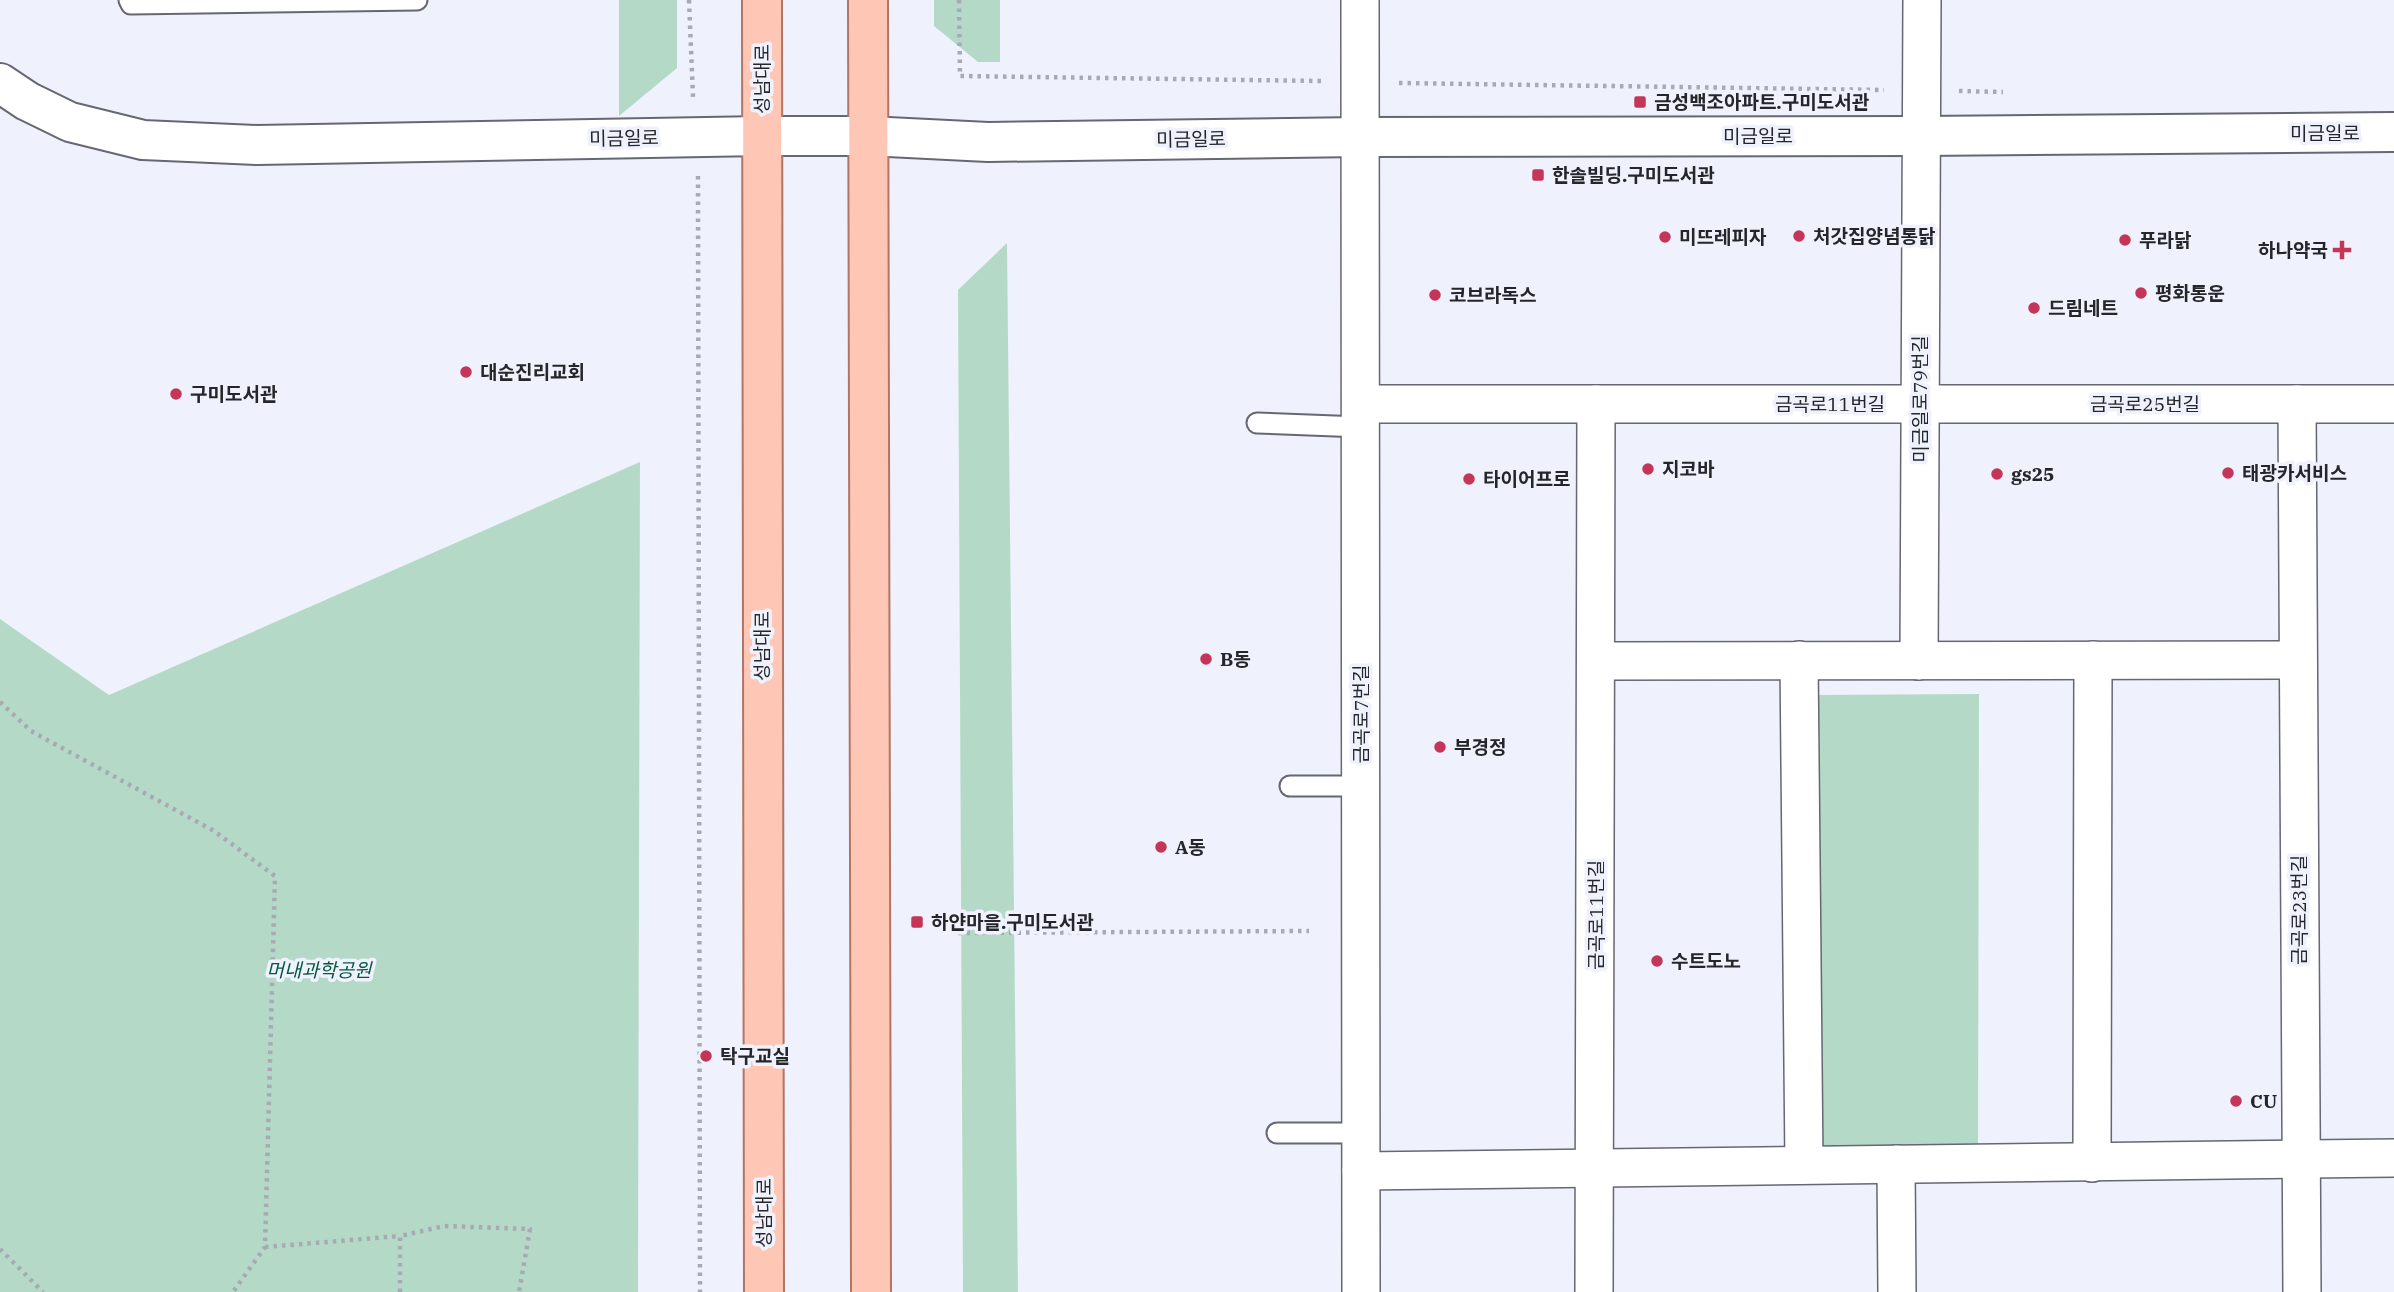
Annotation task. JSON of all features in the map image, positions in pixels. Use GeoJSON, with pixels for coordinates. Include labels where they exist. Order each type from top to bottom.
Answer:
{"type":"FeatureCollection","features":[{"type":"Feature","properties":{"kind":"main road","name":"성남대로"},"geometry":{"type":"LineString","coordinates":[[762,0],[764,1292]]}},
{"type":"Feature","properties":{"kind":"main road"},"geometry":{"type":"LineString","coordinates":[[868,0],[871,1292]]}},
{"type":"Feature","properties":{"kind":"street","name":"금곡로7번길"},"geometry":{"type":"LineString","coordinates":[[1360,0],[1361,1292]]}},
{"type":"Feature","properties":{"kind":"street","name":"미금일로79번길"},"geometry":{"type":"LineString","coordinates":[[1919,661],[1908,404],[1922,136],[1922,0]]}},
{"type":"Feature","properties":{"kind":"street","name":"미금일로"},"geometry":{"type":"LineString","coordinates":[[0,83],[27,101],[70,122],[143,140],[257,145],[762,135],[868,136],[988,142],[1360,137],[2394,132]]}},
{"type":"Feature","properties":{"kind":"street","name":"금곡로11번길"},"geometry":{"type":"LineString","coordinates":[[1594,1292],[1596,404]]}},
{"type":"Feature","properties":{"kind":"street","name":"금곡로11번길"},"geometry":{"type":"LineString","coordinates":[[1361,415],[1596,404],[1908,404]]}},
{"type":"Feature","properties":{"kind":"street","name":"금곡로25번길"},"geometry":{"type":"LineString","coordinates":[[1908,404],[2394,404]]}},
{"type":"Feature","properties":{"kind":"street","name":"금곡로23번길"},"geometry":{"type":"LineString","coordinates":[[2297,404],[2302,1292]]}},
{"type":"Feature","properties":{"kind":"street"},"geometry":{"type":"LineString","coordinates":[[1799,660],[1804,1166]]}},
{"type":"Feature","properties":{"kind":"street"},"geometry":{"type":"LineString","coordinates":[[2092,1163],[2093,660]]}},
{"type":"Feature","properties":{"kind":"street"},"geometry":{"type":"LineString","coordinates":[[1596,661],[2298,660]]}},
{"type":"Feature","properties":{"kind":"street"},"geometry":{"type":"LineString","coordinates":[[1361,1171],[2394,1158]]}},
{"type":"Feature","properties":{"kind":"street"},"geometry":{"type":"LineString","coordinates":[[1896,1164],[1897,1292]]}},
{"type":"Feature","properties":{"kind":"lane"},"geometry":{"type":"LineString","coordinates":[[129,0],[131,5],[417,0]]}},
{"type":"Feature","properties":{"kind":"lane"},"geometry":{"type":"LineString","coordinates":[[1257,423],[1361,415]]}},
{"type":"Feature","properties":{"kind":"lane"},"geometry":{"type":"LineString","coordinates":[[1290,786],[1361,786]]}},
{"type":"Feature","properties":{"kind":"lane"},"geometry":{"type":"LineString","coordinates":[[1277,1133],[1361,1133]]}},
{"type":"Feature","properties":{"kind":"path"},"geometry":{"type":"LineString","coordinates":[[689,0],[698,199],[700,1292]]}},
{"type":"Feature","properties":{"kind":"path"},"geometry":{"type":"LineString","coordinates":[[959,0],[960,76],[1322,82]]}},
{"type":"Feature","properties":{"kind":"path"},"geometry":{"type":"LineString","coordinates":[[1392,83],[1893,90]]}},
{"type":"Feature","properties":{"kind":"path"},"geometry":{"type":"LineString","coordinates":[[1949,91],[2004,92]]}},
{"type":"Feature","properties":{"kind":"path"},"geometry":{"type":"LineString","coordinates":[[0,702],[31,731],[214,831],[275,876],[265,1247],[233,1292]]}},
{"type":"Feature","properties":{"kind":"path"},"geometry":{"type":"LineString","coordinates":[[958,933],[1309,931]]}},
{"type":"Feature","properties":{"kind":"path"},"geometry":{"type":"LineString","coordinates":[[265,1247],[400,1236],[444,1226],[530,1229],[519,1292]]}},
{"type":"Feature","properties":{"kind":"path"},"geometry":{"type":"LineString","coordinates":[[400,1236],[400,1292]]}},
{"type":"Feature","properties":{"kind":"path"},"geometry":{"type":"LineString","coordinates":[[0,1250],[43,1292]]}},
{"type":"Feature","properties":{"kind":"green space"},"geometry":{"type":"Polygon","coordinates":[[[619,0],[677,0],[677,68],[619,116],[619,0]]]}},
{"type":"Feature","properties":{"kind":"green space"},"geometry":{"type":"Polygon","coordinates":[[[934,0],[1000,0],[1000,62],[978,62],[934,26],[934,0]]]}},
{"type":"Feature","properties":{"kind":"green space"},"geometry":{"type":"Polygon","coordinates":[[[1007,243],[1018,1292],[963,1292],[958,290],[1007,243]]]}},
{"type":"Feature","properties":{"kind":"green space","name":"머내과학공원"},"geometry":{"type":"Polygon","coordinates":[[[640,462],[638,1292],[0,1292],[0,619],[109,695],[640,462]]]}},
{"type":"Feature","properties":{"kind":"green space"},"geometry":{"type":"Polygon","coordinates":[[[1979,694],[1978,1153],[1812,1155],[1809,695],[1979,694]]]}},
{"type":"Feature","properties":{"kind":"place","name":"금성백조아파트.구미도서관"},"geometry":{"type":"Point","coordinates":[1640,102]}},
{"type":"Feature","properties":{"kind":"place","name":"한솔빌딩.구미도서관"},"geometry":{"type":"Point","coordinates":[1538,175]}},
{"type":"Feature","properties":{"kind":"place","name":"처갓집양념통닭"},"geometry":{"type":"Point","coordinates":[1799,236]}},
{"type":"Feature","properties":{"kind":"place","name":"미뜨레피자"},"geometry":{"type":"Point","coordinates":[1665,237]}},
{"type":"Feature","properties":{"kind":"place","name":"푸라닭"},"geometry":{"type":"Point","coordinates":[2125,240]}},
{"type":"Feature","properties":{"kind":"place","name":"하나약국"},"geometry":{"type":"Point","coordinates":[2342,250]}},
{"type":"Feature","properties":{"kind":"place","name":"평화통운"},"geometry":{"type":"Point","coordinates":[2141,293]}},
{"type":"Feature","properties":{"kind":"place","name":"코브라독스"},"geometry":{"type":"Point","coordinates":[1435,295]}},
{"type":"Feature","properties":{"kind":"place","name":"드림네트"},"geometry":{"type":"Point","coordinates":[2034,308]}},
{"type":"Feature","properties":{"kind":"place","name":"대순진리교회"},"geometry":{"type":"Point","coordinates":[466,372]}},
{"type":"Feature","properties":{"kind":"place","name":"구미도서관"},"geometry":{"type":"Point","coordinates":[176,394]}},
{"type":"Feature","properties":{"kind":"place","name":"지코바"},"geometry":{"type":"Point","coordinates":[1648,469]}},
{"type":"Feature","properties":{"kind":"place","name":"태광카서비스"},"geometry":{"type":"Point","coordinates":[2228,473]}},
{"type":"Feature","properties":{"kind":"place","name":"gs25"},"geometry":{"type":"Point","coordinates":[1997,474]}},
{"type":"Feature","properties":{"kind":"place","name":"타이어프로"},"geometry":{"type":"Point","coordinates":[1469,479]}},
{"type":"Feature","properties":{"kind":"place","name":"B동"},"geometry":{"type":"Point","coordinates":[1206,659]}},
{"type":"Feature","properties":{"kind":"place","name":"부경정"},"geometry":{"type":"Point","coordinates":[1440,747]}},
{"type":"Feature","properties":{"kind":"place","name":"A동"},"geometry":{"type":"Point","coordinates":[1161,847]}},
{"type":"Feature","properties":{"kind":"place","name":"하얀마을.구미도서관"},"geometry":{"type":"Point","coordinates":[917,922]}},
{"type":"Feature","properties":{"kind":"place","name":"수트도노"},"geometry":{"type":"Point","coordinates":[1657,961]}},
{"type":"Feature","properties":{"kind":"place","name":"탁구교실"},"geometry":{"type":"Point","coordinates":[706,1056]}},
{"type":"Feature","properties":{"kind":"place","name":"CU"},"geometry":{"type":"Point","coordinates":[2236,1101]}}]}
